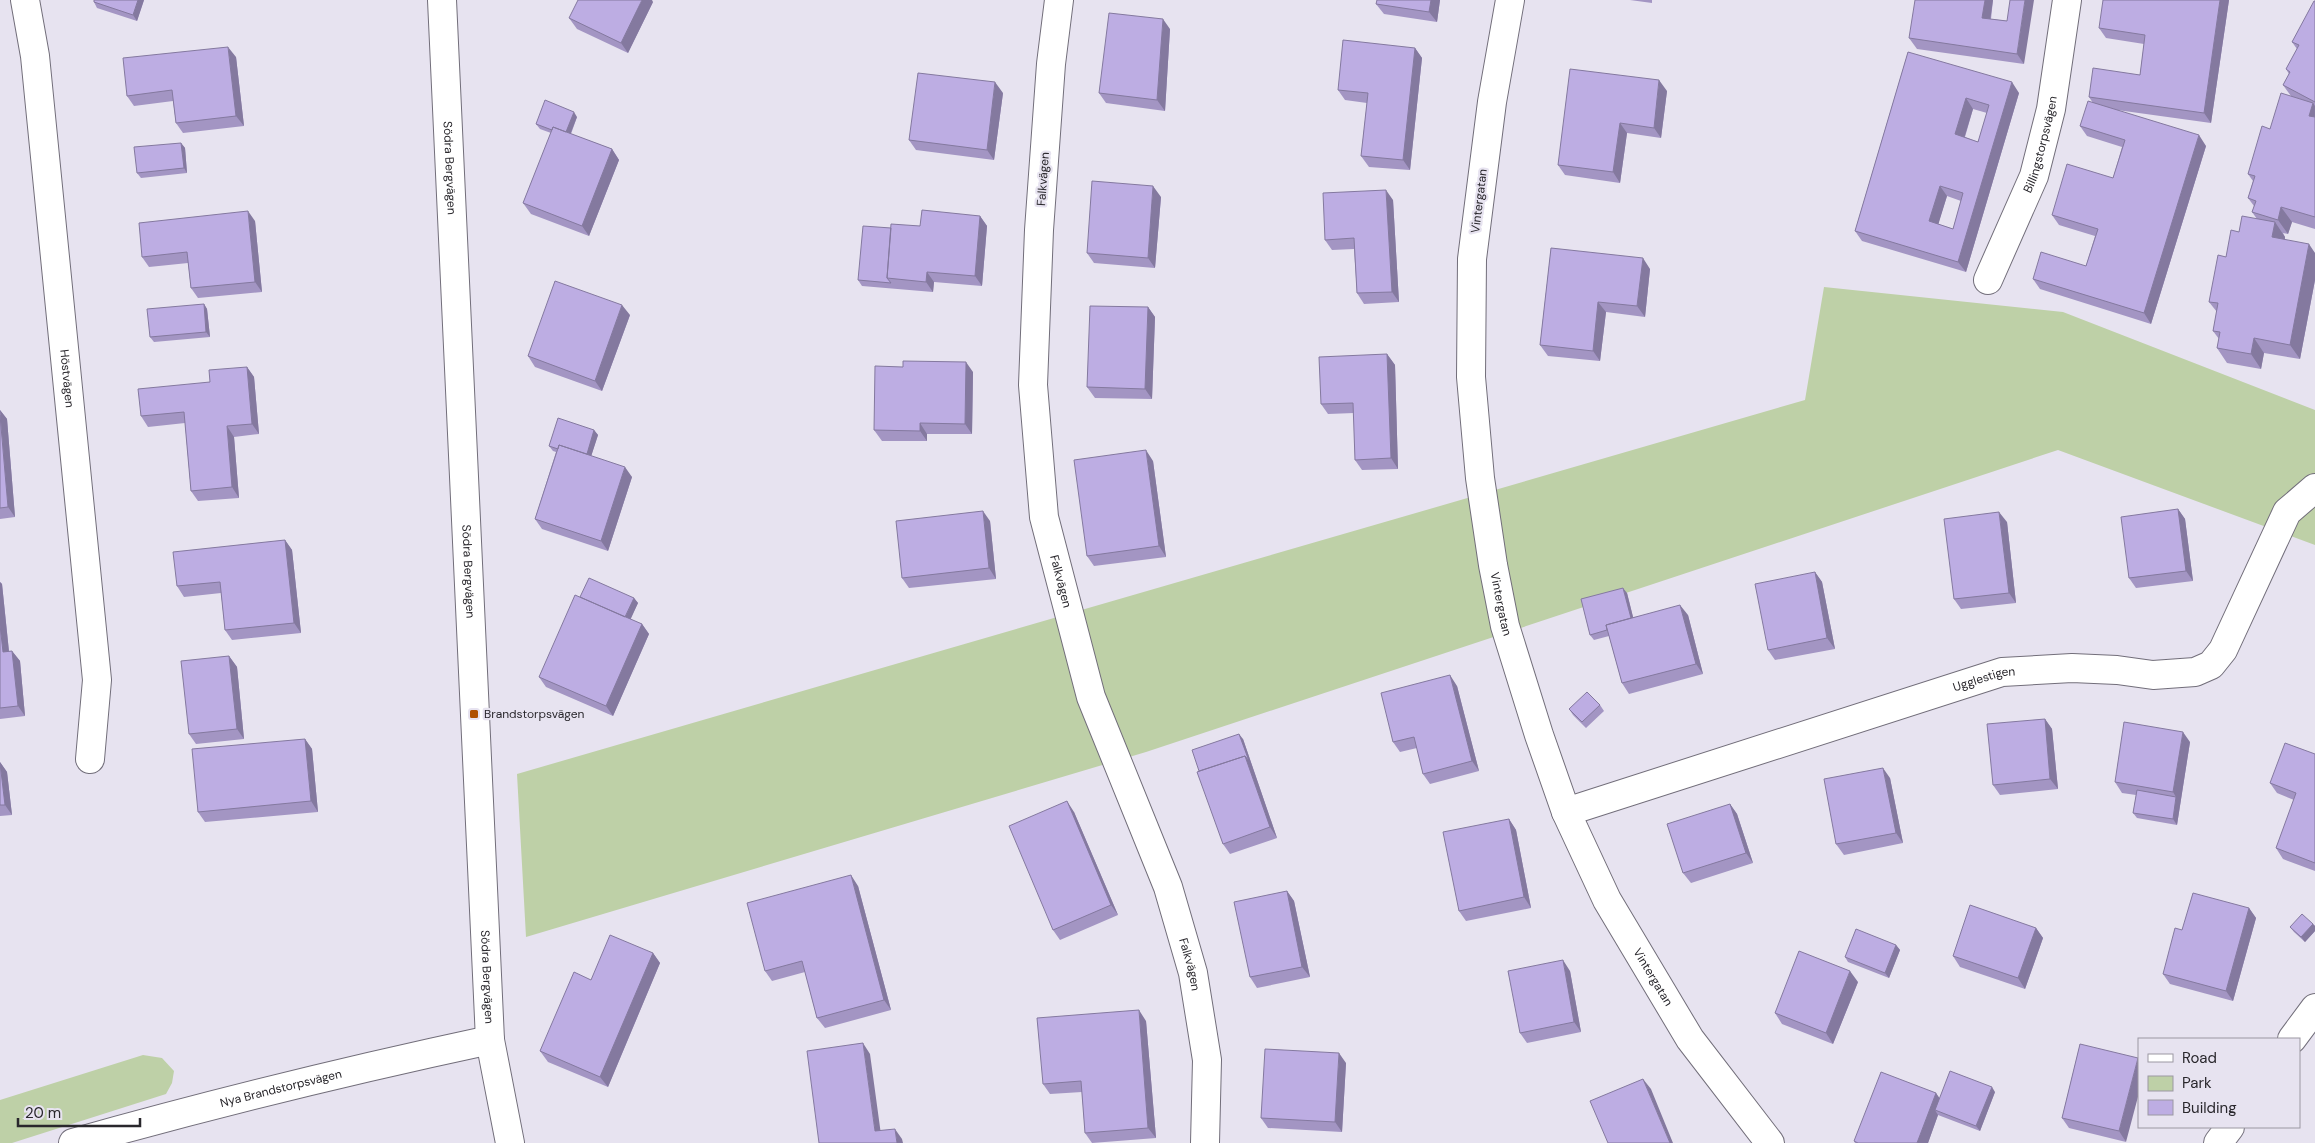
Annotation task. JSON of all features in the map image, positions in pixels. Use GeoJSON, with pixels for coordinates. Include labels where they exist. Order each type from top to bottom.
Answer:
{"type":"FeatureCollection","features":[{"type":"Feature","properties":{"kind":"street","name":"Höstvägen"},"geometry":{"type":"LineString","coordinates":[[25,0],[35,56],[97,680],[90,759]]}},
{"type":"Feature","properties":{"kind":"street","name":"Södra Bergvägen"},"geometry":{"type":"LineString","coordinates":[[442,0],[490,1040],[510,1143]]}},
{"type":"Feature","properties":{"kind":"street","name":"Falkvägen"},"geometry":{"type":"LineString","coordinates":[[1059,0],[1051,64],[1039,230],[1033,385],[1044,517],[1090,697],[1168,887],[1192,973],[1207,1060],[1205,1143]]}},
{"type":"Feature","properties":{"kind":"street","name":"Vintergatan"},"geometry":{"type":"LineString","coordinates":[[1510,0],[1492,102],[1472,259],[1471,377],[1480,478],[1493,566],[1506,626],[1539,735],[1566,812],[1607,900],[1690,1039],[1770,1143]]}},
{"type":"Feature","properties":{"kind":"street","name":"Billingstorpsvägen"},"geometry":{"type":"LineString","coordinates":[[1988,280],[2034,176],[2051,109],[2067,0]]}},
{"type":"Feature","properties":{"kind":"street","name":"Ugglestigen"},"geometry":{"type":"LineString","coordinates":[[1566,812],[2002,672],[2072,668],[2117,670],[2153,675],[2196,672],[2211,666],[2223,650],[2287,512],[2315,488]]}},
{"type":"Feature","properties":{"kind":"street"},"geometry":{"type":"LineString","coordinates":[[2293,1038],[2315,1008]]}},
{"type":"Feature","properties":{"kind":"street","name":"Nya Brandstorpsvägen"},"geometry":{"type":"LineString","coordinates":[[73,1143],[206,1106],[418,1055],[490,1040]]}},
{"type":"Feature","properties":{"kind":"street"},"geometry":{"type":"LineString","coordinates":[[2218,1143],[2229,1128]]}},
{"type":"Feature","properties":{"kind":"green space"},"geometry":{"type":"Polygon","coordinates":[[[1824,287],[2063,312],[2315,410],[2315,545],[2058,450],[1146,752],[526,937],[517,774],[1805,400],[1824,287]]]}},
{"type":"Feature","properties":{"kind":"green space"},"geometry":{"type":"Polygon","coordinates":[[[143,1055],[162,1058],[174,1071],[172,1083],[166,1094],[12,1143],[0,1143],[0,1100],[143,1055]]]}},
{"type":"Feature","properties":{"kind":"building"},"geometry":{"type":"Polygon","coordinates":[[[94,0],[138,0],[133,15],[94,2],[94,0]]]}},
{"type":"Feature","properties":{"kind":"building"},"geometry":{"type":"Polygon","coordinates":[[[578,0],[642,0],[621,43],[569,18],[578,0]]]}},
{"type":"Feature","properties":{"kind":"building"},"geometry":{"type":"Polygon","coordinates":[[[1377,0],[1431,0],[1429,12],[1376,4],[1377,0]]]}},
{"type":"Feature","properties":{"kind":"building"},"geometry":{"type":"Polygon","coordinates":[[[1915,0],[1985,0],[1982,18],[2007,21],[2010,0],[2025,0],[2017,54],[1909,38],[1915,0]]]}},
{"type":"Feature","properties":{"kind":"building"},"geometry":{"type":"Polygon","coordinates":[[[2103,0],[2220,0],[2204,113],[2089,97],[2093,68],[2140,75],[2145,35],[2099,28],[2103,0]]]}},
{"type":"Feature","properties":{"kind":"building"},"geometry":{"type":"Polygon","coordinates":[[[2314,1],[2315,102],[2283,85],[2290,72],[2286,69],[2299,45],[2292,42],[2314,1]]]}},
{"type":"Feature","properties":{"kind":"building"},"geometry":{"type":"Polygon","coordinates":[[[1109,13],[1163,19],[1157,100],[1099,93],[1109,13]]]}},
{"type":"Feature","properties":{"kind":"building"},"geometry":{"type":"Polygon","coordinates":[[[1343,40],[1415,48],[1403,160],[1361,156],[1368,93],[1338,90],[1343,40]]]}},
{"type":"Feature","properties":{"kind":"building"},"geometry":{"type":"Polygon","coordinates":[[[228,47],[236,116],[176,123],[172,90],[127,96],[123,58],[228,47]]]}},
{"type":"Feature","properties":{"kind":"building"},"geometry":{"type":"Polygon","coordinates":[[[1908,52],[2012,82],[1958,262],[1855,231],[1908,52]],[[1966,98],[1955,134],[1978,142],[1989,105],[1966,98]],[[1940,186],[1929,221],[1953,229],[1963,193],[1940,186]]]}},
{"type":"Feature","properties":{"kind":"building"},"geometry":{"type":"Polygon","coordinates":[[[1570,69],[1659,80],[1654,128],[1620,123],[1613,172],[1558,165],[1570,69]]]}},
{"type":"Feature","properties":{"kind":"building"},"geometry":{"type":"Polygon","coordinates":[[[918,73],[995,82],[987,150],[909,140],[918,73]]]}},
{"type":"Feature","properties":{"kind":"building"},"geometry":{"type":"Polygon","coordinates":[[[2281,93],[2313,103],[2309,116],[2315,117],[2315,217],[2281,207],[2278,220],[2252,212],[2256,201],[2248,198],[2255,176],[2248,174],[2262,126],[2270,129],[2281,93]]]}},
{"type":"Feature","properties":{"kind":"building"},"geometry":{"type":"Polygon","coordinates":[[[545,100],[574,112],[566,132],[553,127],[552,130],[536,124],[545,100]]]}},
{"type":"Feature","properties":{"kind":"building"},"geometry":{"type":"Polygon","coordinates":[[[2088,101],[2199,135],[2144,313],[2033,279],[2041,252],[2086,266],[2098,229],[2052,215],[2067,164],[2113,178],[2125,140],[2080,126],[2088,101]]]}},
{"type":"Feature","properties":{"kind":"building"},"geometry":{"type":"Polygon","coordinates":[[[553,127],[612,149],[582,226],[523,203],[553,127]]]}},
{"type":"Feature","properties":{"kind":"building"},"geometry":{"type":"Polygon","coordinates":[[[181,143],[184,168],[137,173],[134,147],[181,143]]]}},
{"type":"Feature","properties":{"kind":"building"},"geometry":{"type":"Polygon","coordinates":[[[1092,181],[1153,186],[1148,258],[1087,253],[1092,181]]]}},
{"type":"Feature","properties":{"kind":"building"},"geometry":{"type":"Polygon","coordinates":[[[1386,190],[1392,292],[1357,293],[1354,238],[1325,240],[1323,193],[1386,190]]]}},
{"type":"Feature","properties":{"kind":"building"},"geometry":{"type":"Polygon","coordinates":[[[922,210],[980,216],[975,276],[927,272],[926,282],[887,278],[891,224],[920,226],[922,210]]]}},
{"type":"Feature","properties":{"kind":"building"},"geometry":{"type":"Polygon","coordinates":[[[248,211],[255,282],[191,288],[187,252],[142,257],[139,223],[248,211]]]}},
{"type":"Feature","properties":{"kind":"building"},"geometry":{"type":"Polygon","coordinates":[[[2242,216],[2275,222],[2272,237],[2309,244],[2290,345],[2254,338],[2251,354],[2217,348],[2220,332],[2213,331],[2218,303],[2209,302],[2218,255],[2226,257],[2231,230],[2239,232],[2242,216]]]}},
{"type":"Feature","properties":{"kind":"building"},"geometry":{"type":"Polygon","coordinates":[[[863,226],[891,228],[887,278],[891,283],[858,280],[863,226]]]}},
{"type":"Feature","properties":{"kind":"building"},"geometry":{"type":"Polygon","coordinates":[[[1551,248],[1643,258],[1637,306],[1598,302],[1593,351],[1540,345],[1551,248]]]}},
{"type":"Feature","properties":{"kind":"building"},"geometry":{"type":"Polygon","coordinates":[[[555,281],[622,305],[595,381],[528,356],[555,281]]]}},
{"type":"Feature","properties":{"kind":"building"},"geometry":{"type":"Polygon","coordinates":[[[204,304],[206,332],[150,337],[147,309],[204,304]]]}},
{"type":"Feature","properties":{"kind":"building"},"geometry":{"type":"Polygon","coordinates":[[[1090,306],[1148,307],[1145,389],[1087,387],[1090,306]]]}},
{"type":"Feature","properties":{"kind":"building"},"geometry":{"type":"Polygon","coordinates":[[[1387,354],[1391,458],[1355,460],[1353,403],[1321,404],[1319,357],[1387,354]]]}},
{"type":"Feature","properties":{"kind":"building"},"geometry":{"type":"Polygon","coordinates":[[[903,361],[966,362],[965,424],[920,423],[920,431],[874,430],[875,366],[903,367],[903,361]]]}},
{"type":"Feature","properties":{"kind":"building"},"geometry":{"type":"Polygon","coordinates":[[[247,367],[252,424],[227,426],[232,487],[191,491],[184,412],[141,416],[138,389],[210,382],[209,370],[247,367]]]}},
{"type":"Feature","properties":{"kind":"building"},"geometry":{"type":"Polygon","coordinates":[[[0,415],[8,507],[0,508],[0,415]]]}},
{"type":"Feature","properties":{"kind":"building"},"geometry":{"type":"Polygon","coordinates":[[[558,418],[594,430],[587,454],[559,445],[558,449],[549,446],[558,418]]]}},
{"type":"Feature","properties":{"kind":"building"},"geometry":{"type":"Polygon","coordinates":[[[559,445],[625,467],[601,541],[535,519],[559,445]]]}},
{"type":"Feature","properties":{"kind":"building"},"geometry":{"type":"Polygon","coordinates":[[[1146,450],[1159,546],[1087,556],[1074,460],[1146,450]]]}},
{"type":"Feature","properties":{"kind":"building"},"geometry":{"type":"Polygon","coordinates":[[[2178,509],[2186,571],[2129,578],[2121,517],[2178,509]]]}},
{"type":"Feature","properties":{"kind":"building"},"geometry":{"type":"Polygon","coordinates":[[[983,511],[989,568],[902,578],[896,521],[983,511]]]}},
{"type":"Feature","properties":{"kind":"building"},"geometry":{"type":"Polygon","coordinates":[[[1999,512],[2009,593],[1954,599],[1944,519],[1999,512]]]}},
{"type":"Feature","properties":{"kind":"building"},"geometry":{"type":"Polygon","coordinates":[[[285,540],[294,623],[225,630],[220,582],[177,586],[173,552],[285,540]]]}},
{"type":"Feature","properties":{"kind":"building"},"geometry":{"type":"Polygon","coordinates":[[[1815,572],[1827,638],[1768,650],[1755,584],[1815,572]]]}},
{"type":"Feature","properties":{"kind":"building"},"geometry":{"type":"Polygon","coordinates":[[[589,578],[634,598],[625,617],[580,597],[589,578]]]}},
{"type":"Feature","properties":{"kind":"building"},"geometry":{"type":"Polygon","coordinates":[[[1623,588],[1631,618],[1606,625],[1607,630],[1590,635],[1581,599],[1623,588]]]}},
{"type":"Feature","properties":{"kind":"building"},"geometry":{"type":"Polygon","coordinates":[[[575,595],[642,624],[606,706],[539,677],[575,595]]]}},
{"type":"Feature","properties":{"kind":"building"},"geometry":{"type":"Polygon","coordinates":[[[1680,605],[1696,664],[1622,683],[1606,625],[1680,605]]]}},
{"type":"Feature","properties":{"kind":"building"},"geometry":{"type":"Polygon","coordinates":[[[0,625],[3,652],[12,651],[18,706],[0,708],[0,625]]]}},
{"type":"Feature","properties":{"kind":"building"},"geometry":{"type":"Polygon","coordinates":[[[229,656],[237,729],[189,734],[181,661],[229,656]]]}},
{"type":"Feature","properties":{"kind":"building"},"geometry":{"type":"Polygon","coordinates":[[[1450,675],[1472,761],[1423,774],[1414,737],[1393,742],[1381,693],[1450,675]]]}},
{"type":"Feature","properties":{"kind":"building"},"geometry":{"type":"Polygon","coordinates":[[[1587,692],[1600,705],[1582,722],[1569,709],[1587,692]]]}},
{"type":"Feature","properties":{"kind":"building"},"geometry":{"type":"Polygon","coordinates":[[[2045,719],[2050,779],[1993,785],[1987,724],[2045,719]]]}},
{"type":"Feature","properties":{"kind":"building"},"geometry":{"type":"Polygon","coordinates":[[[2124,722],[2183,732],[2173,792],[2115,782],[2124,722]]]}},
{"type":"Feature","properties":{"kind":"building"},"geometry":{"type":"Polygon","coordinates":[[[1239,734],[1249,761],[1245,756],[1199,771],[1192,750],[1239,734]]]}},
{"type":"Feature","properties":{"kind":"building"},"geometry":{"type":"Polygon","coordinates":[[[305,739],[311,801],[198,812],[192,749],[305,739]]]}},
{"type":"Feature","properties":{"kind":"building"},"geometry":{"type":"Polygon","coordinates":[[[2285,743],[2315,754],[2315,863],[2276,848],[2296,793],[2270,783],[2285,743]]]}},
{"type":"Feature","properties":{"kind":"building"},"geometry":{"type":"Polygon","coordinates":[[[1245,756],[1270,827],[1223,844],[1197,772],[1245,756]]]}},
{"type":"Feature","properties":{"kind":"building"},"geometry":{"type":"Polygon","coordinates":[[[0,763],[5,805],[0,805],[0,763]]]}},
{"type":"Feature","properties":{"kind":"building"},"geometry":{"type":"Polygon","coordinates":[[[1883,768],[1896,833],[1836,844],[1824,779],[1883,768]]]}},
{"type":"Feature","properties":{"kind":"building"},"geometry":{"type":"Polygon","coordinates":[[[2137,790],[2176,797],[2173,819],[2133,813],[2137,790]]]}},
{"type":"Feature","properties":{"kind":"building"},"geometry":{"type":"Polygon","coordinates":[[[1067,801],[1111,905],[1053,930],[1009,826],[1067,801]]]}},
{"type":"Feature","properties":{"kind":"building"},"geometry":{"type":"Polygon","coordinates":[[[1730,804],[1746,853],[1683,873],[1667,824],[1730,804]]]}},
{"type":"Feature","properties":{"kind":"building"},"geometry":{"type":"Polygon","coordinates":[[[1509,819],[1524,897],[1459,911],[1443,832],[1509,819]]]}},
{"type":"Feature","properties":{"kind":"building"},"geometry":{"type":"Polygon","coordinates":[[[851,875],[884,1000],[817,1018],[802,961],[765,971],[747,903],[851,875]]]}},
{"type":"Feature","properties":{"kind":"building"},"geometry":{"type":"Polygon","coordinates":[[[1287,891],[1302,967],[1250,977],[1234,902],[1287,891]]]}},
{"type":"Feature","properties":{"kind":"building"},"geometry":{"type":"Polygon","coordinates":[[[2193,893],[2249,908],[2226,991],[2163,974],[2175,928],[2182,930],[2193,893]]]}},
{"type":"Feature","properties":{"kind":"building"},"geometry":{"type":"Polygon","coordinates":[[[1970,905],[2036,928],[2018,978],[1953,956],[1970,905]]]}},
{"type":"Feature","properties":{"kind":"building"},"geometry":{"type":"Polygon","coordinates":[[[2302,914],[2313,924],[2301,937],[2290,927],[2302,914]]]}},
{"type":"Feature","properties":{"kind":"building"},"geometry":{"type":"Polygon","coordinates":[[[1856,929],[1896,945],[1885,973],[1845,957],[1856,929]]]}},
{"type":"Feature","properties":{"kind":"building"},"geometry":{"type":"Polygon","coordinates":[[[610,935],[653,953],[600,1077],[540,1051],[574,972],[591,980],[610,935]]]}},
{"type":"Feature","properties":{"kind":"building"},"geometry":{"type":"Polygon","coordinates":[[[1799,951],[1850,971],[1826,1033],[1775,1013],[1799,951]]]}},
{"type":"Feature","properties":{"kind":"building"},"geometry":{"type":"Polygon","coordinates":[[[1563,960],[1574,1022],[1520,1033],[1508,971],[1563,960]]]}},
{"type":"Feature","properties":{"kind":"building"},"geometry":{"type":"Polygon","coordinates":[[[1139,1010],[1148,1128],[1085,1133],[1081,1081],[1043,1084],[1037,1018],[1139,1010]]]}},
{"type":"Feature","properties":{"kind":"building"},"geometry":{"type":"Polygon","coordinates":[[[863,1043],[875,1131],[895,1129],[897,1143],[819,1143],[807,1051],[863,1043]]]}},
{"type":"Feature","properties":{"kind":"building"},"geometry":{"type":"Polygon","coordinates":[[[2080,1044],[2138,1058],[2119,1131],[2062,1118],[2080,1044]]]}},
{"type":"Feature","properties":{"kind":"building"},"geometry":{"type":"Polygon","coordinates":[[[1265,1049],[1339,1053],[1335,1122],[1261,1118],[1265,1049]]]}},
{"type":"Feature","properties":{"kind":"building"},"geometry":{"type":"Polygon","coordinates":[[[1950,1071],[1992,1087],[1976,1126],[1935,1110],[1950,1071]]]}},
{"type":"Feature","properties":{"kind":"building"},"geometry":{"type":"Polygon","coordinates":[[[1881,1072],[1936,1093],[1917,1143],[1858,1143],[1854,1141],[1881,1072]]]}},
{"type":"Feature","properties":{"kind":"building"},"geometry":{"type":"Polygon","coordinates":[[[1643,1079],[1670,1143],[1608,1143],[1590,1101],[1643,1079]]]}},
{"type":"Feature","properties":{"kind":"place","name":"Brandstorpsvägen"},"geometry":{"type":"Point","coordinates":[474,714]}}]}
